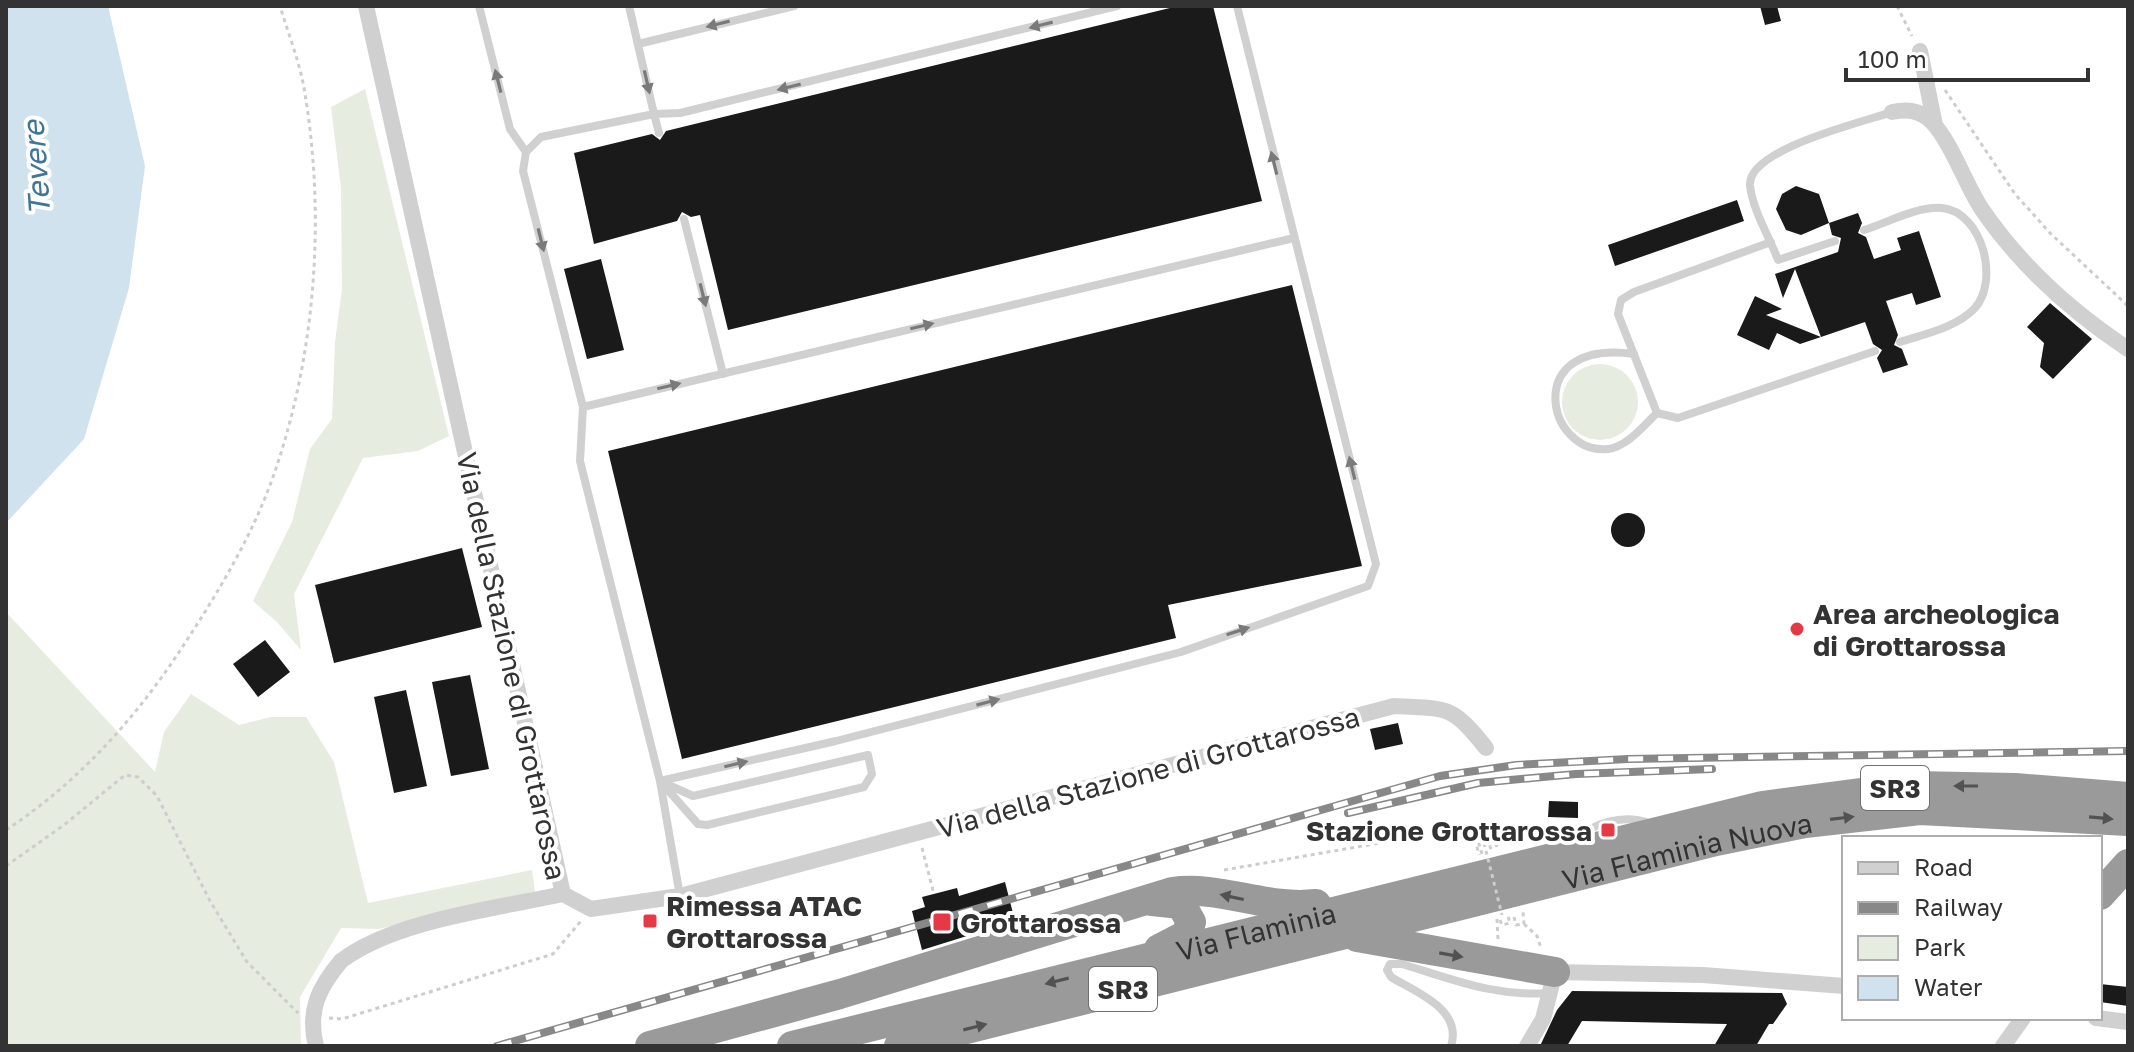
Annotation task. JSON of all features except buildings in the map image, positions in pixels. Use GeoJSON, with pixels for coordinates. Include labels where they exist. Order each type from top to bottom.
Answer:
{"type":"FeatureCollection","features":[{"type":"Feature","properties":{"kind":"highway"},"geometry":{"type":"LineString","coordinates":[[2015,788],[2128,785]]}},
{"type":"Feature","properties":{"kind":"highway","name":"Via Flaminia Nuova"},"geometry":{"type":"LineString","coordinates":[[1393,898],[1573,844],[1665,828],[1762,806],[1872,790],[1914,786],[2015,788],[2128,797]]}},
{"type":"Feature","properties":{"kind":"highway","name":"Via Flaminia Nuova"},"geometry":{"type":"LineString","coordinates":[[1347,936],[1716,841],[1823,820],[1943,810],[2128,821]]}},
{"type":"Feature","properties":{"kind":"highway"},"geometry":{"type":"LineString","coordinates":[[2102,893],[2128,864]]}},
{"type":"Feature","properties":{"kind":"highway"},"geometry":{"type":"LineString","coordinates":[[650,1046],[1181,891],[1283,906],[1393,898]]}},
{"type":"Feature","properties":{"kind":"highway","name":"Via Flaminia"},"geometry":{"type":"LineString","coordinates":[[899,1046],[1393,898]]}},
{"type":"Feature","properties":{"kind":"highway"},"geometry":{"type":"LineString","coordinates":[[994,1046],[1129,975],[1190,930],[1191,922],[1186,908],[1178,902],[1142,901]]}},
{"type":"Feature","properties":{"kind":"highway"},"geometry":{"type":"LineString","coordinates":[[1347,936],[1550,972]]}},
{"type":"Feature","properties":{"kind":"highway","name":"Via Flaminia"},"geometry":{"type":"LineString","coordinates":[[792,1046],[1129,975],[1347,936]]}},
{"type":"Feature","properties":{"kind":"street","name":"Via della Stazione di Grottarossa"},"geometry":{"type":"LineString","coordinates":[[366,6],[563,894],[591,909],[680,896],[1394,706],[1446,708],[1468,725],[1486,748]]}},
{"type":"Feature","properties":{"kind":"street"},"geometry":{"type":"LineString","coordinates":[[1920,51],[1935,125],[1970,190],[2013,248],[2074,309],[2128,349]]}},
{"type":"Feature","properties":{"kind":"street"},"geometry":{"type":"LineString","coordinates":[[1892,112],[1917,112],[1935,125]]}},
{"type":"Feature","properties":{"kind":"street"},"geometry":{"type":"LineString","coordinates":[[316,1046],[312,1024],[316,999],[326,979],[341,961],[389,934],[563,894]]}},
{"type":"Feature","properties":{"kind":"street"},"geometry":{"type":"LineString","coordinates":[[1527,1046],[1543,1019],[1550,972],[1703,975],[1842,986]]}},
{"type":"Feature","properties":{"kind":"street"},"geometry":{"type":"LineString","coordinates":[[2102,1019],[2128,1022]]}},
{"type":"Feature","properties":{"kind":"street"},"geometry":{"type":"LineString","coordinates":[[2003,1046],[2022,1020]]}},
{"type":"Feature","properties":{"kind":"lane"},"geometry":{"type":"LineString","coordinates":[[479,6],[510,129],[526,152]]}},
{"type":"Feature","properties":{"kind":"lane"},"geometry":{"type":"LineString","coordinates":[[629,6],[659,133]]}},
{"type":"Feature","properties":{"kind":"lane"},"geometry":{"type":"LineString","coordinates":[[638,44],[794,6]]}},
{"type":"Feature","properties":{"kind":"lane"},"geometry":{"type":"LineString","coordinates":[[680,896],[660,781],[580,461],[583,407],[523,171],[526,152],[541,137],[654,114],[680,113],[1117,6]]}},
{"type":"Feature","properties":{"kind":"lane"},"geometry":{"type":"LineString","coordinates":[[660,781],[836,741],[1181,652],[1368,586],[1376,564],[1237,6]]}},
{"type":"Feature","properties":{"kind":"lane"},"geometry":{"type":"LineString","coordinates":[[1835,241],[1778,260],[1750,186],[1761,161],[1782,149],[1892,112]]}},
{"type":"Feature","properties":{"kind":"lane"},"geometry":{"type":"LineString","coordinates":[[1864,230],[1921,211],[1945,208],[1966,221],[1982,250],[1987,279],[1985,293],[1973,310],[1944,327],[1900,342]]}},
{"type":"Feature","properties":{"kind":"lane"},"geometry":{"type":"LineString","coordinates":[[684,219],[723,374]]}},
{"type":"Feature","properties":{"kind":"lane"},"geometry":{"type":"LineString","coordinates":[[583,407],[1294,238]]}},
{"type":"Feature","properties":{"kind":"lane"},"geometry":{"type":"LineString","coordinates":[[1657,413],[1618,314],[1621,300],[1634,292],[1771,242]]}},
{"type":"Feature","properties":{"kind":"lane"},"geometry":{"type":"LineString","coordinates":[[1634,354],[1609,351],[1574,362],[1561,373],[1554,387],[1556,407],[1565,429],[1578,441],[1590,447],[1608,449],[1623,444],[1657,413]]}},
{"type":"Feature","properties":{"kind":"lane"},"geometry":{"type":"LineString","coordinates":[[1657,413],[1678,418],[1875,351]]}},
{"type":"Feature","properties":{"kind":"lane"},"geometry":{"type":"LineString","coordinates":[[868,755],[872,774],[864,787],[707,825],[698,824],[660,781],[693,796],[868,755]]}},
{"type":"Feature","properties":{"kind":"lane"},"geometry":{"type":"LineString","coordinates":[[1451,1046],[1452,1029],[1441,1010],[1391,977],[1388,965],[1402,964],[1474,989],[1518,995],[1550,972]]}},
{"type":"Feature","properties":{"kind":"path"},"geometry":{"type":"LineString","coordinates":[[6,830],[95,758],[154,690],[223,586],[272,479],[296,403],[315,253],[315,184],[303,85],[280,6]]}},
{"type":"Feature","properties":{"kind":"path"},"geometry":{"type":"LineString","coordinates":[[1897,6],[1920,51]]}},
{"type":"Feature","properties":{"kind":"path"},"geometry":{"type":"LineString","coordinates":[[1944,89],[2015,194],[2051,234],[2128,306]]}},
{"type":"Feature","properties":{"kind":"path"},"geometry":{"type":"LineString","coordinates":[[6,866],[64,825],[125,775],[138,777],[157,796],[210,901],[247,962],[291,1009],[302,1015]]}},
{"type":"Feature","properties":{"kind":"path"},"geometry":{"type":"LineString","coordinates":[[1212,871],[1472,827],[1478,851]]}},
{"type":"Feature","properties":{"kind":"path"},"geometry":{"type":"LineString","coordinates":[[1495,842],[1519,828],[1573,844]]}},
{"type":"Feature","properties":{"kind":"path"},"geometry":{"type":"LineString","coordinates":[[1489,842],[1482,844],[1499,916],[1502,925],[1510,923]]}},
{"type":"Feature","properties":{"kind":"path"},"geometry":{"type":"LineString","coordinates":[[924,854],[934,894]]}},
{"type":"Feature","properties":{"kind":"path"},"geometry":{"type":"LineString","coordinates":[[328,1018],[342,1019],[553,954],[591,909]]}},
{"type":"Feature","properties":{"kind":"path"},"geometry":{"type":"LineString","coordinates":[[1499,916],[1499,927]]}},
{"type":"Feature","properties":{"kind":"path"},"geometry":{"type":"LineString","coordinates":[[1524,924],[1537,936],[1550,972]]}},
{"type":"Feature","properties":{"kind":"green space"},"geometry":{"type":"Polygon","coordinates":[[[365,89],[449,436],[418,451],[363,458],[294,594],[301,650],[277,622],[253,601],[292,522],[310,449],[332,419],[335,342],[342,289],[341,188],[331,107],[365,89]]]}},
{"type":"Feature","properties":{"kind":"green space"},"geometry":{"type":"Polygon","coordinates":[[[1593,364],[1607,364],[1621,370],[1632,381],[1638,402],[1635,417],[1627,429],[1607,440],[1593,440],[1579,434],[1568,423],[1562,409],[1562,395],[1568,381],[1579,370],[1593,364]]]}},
{"type":"Feature","properties":{"kind":"green space"},"geometry":{"type":"Polygon","coordinates":[[[6,612],[155,772],[164,732],[191,694],[239,725],[271,717],[306,717],[334,762],[368,903],[532,870],[535,892],[379,929],[341,928],[300,997],[301,1046],[6,1046],[6,612]]]}},
{"type":"Feature","properties":{"kind":"water","name":"Tevere"},"geometry":{"type":"Polygon","coordinates":[[[6,6],[108,6],[145,166],[129,288],[84,439],[6,523],[6,6]]]}},
{"type":"Feature","properties":{"kind":"railway"},"geometry":{"type":"LineString","coordinates":[[497,1046],[1440,776],[1516,765],[1628,759],[2128,751]]}},
{"type":"Feature","properties":{"kind":"railway"},"geometry":{"type":"LineString","coordinates":[[1348,813],[1478,783],[1576,774],[1712,769]]}},
{"type":"Feature","properties":{"kind":"place","name":"Area archeologica di Grottarossa"},"geometry":{"type":"Point","coordinates":[1797,629]}},
{"type":"Feature","properties":{"kind":"place","name":"Stazione Grottarossa"},"geometry":{"type":"Point","coordinates":[1608,830]}},
{"type":"Feature","properties":{"kind":"place","name":"Rimessa ATAC Grottarossa"},"geometry":{"type":"Point","coordinates":[650,921]}},
{"type":"Feature","properties":{"kind":"place","name":"Grottarossa"},"geometry":{"type":"Point","coordinates":[942,922]}}]}
